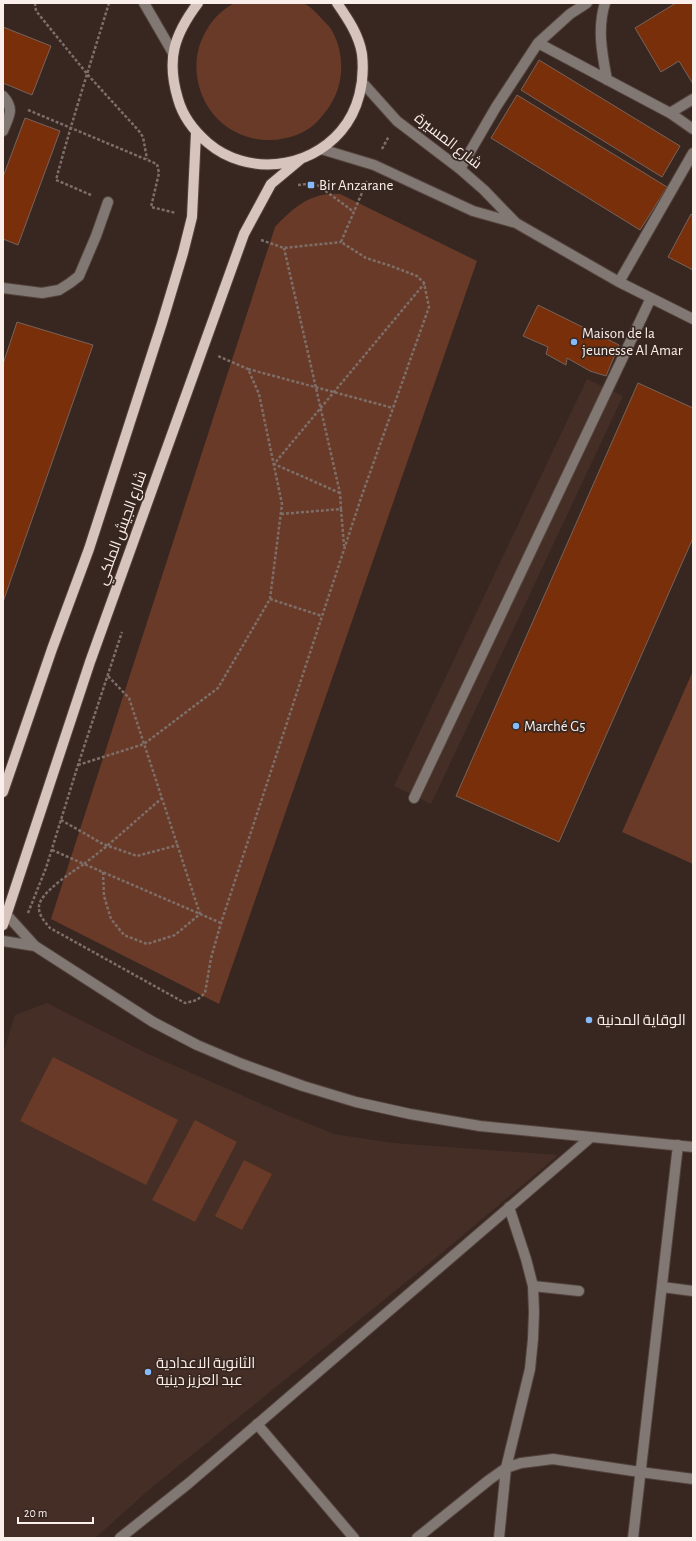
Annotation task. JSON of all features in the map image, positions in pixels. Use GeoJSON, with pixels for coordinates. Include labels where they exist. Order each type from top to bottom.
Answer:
{"type":"FeatureCollection","features":[{"type":"Feature","properties":{"kind":"main road"},"geometry":{"type":"LineString","coordinates":[[198,3],[182,26],[173,53],[173,82],[181,109],[196,133],[218,152],[245,163],[273,165],[301,159],[322,149],[341,131],[355,108],[362,82],[362,53],[353,26],[337,3]]}},
{"type":"Feature","properties":{"kind":"main road","name":"شارع الجيش الملكي"},"geometry":{"type":"LineString","coordinates":[[3,792],[94,534],[162,323],[192,218],[196,133]]}},
{"type":"Feature","properties":{"kind":"main road","name":"شارع الجيش الملكي"},"geometry":{"type":"LineString","coordinates":[[3,925],[5,913],[91,661],[244,234],[271,184],[301,159]]}},
{"type":"Feature","properties":{"kind":"street"},"geometry":{"type":"LineString","coordinates":[[144,3],[173,53]]}},
{"type":"Feature","properties":{"kind":"street"},"geometry":{"type":"LineString","coordinates":[[460,168],[496,107],[538,43],[570,14],[587,3]]}},
{"type":"Feature","properties":{"kind":"street"},"geometry":{"type":"LineString","coordinates":[[605,3],[601,17],[600,34],[607,80]]}},
{"type":"Feature","properties":{"kind":"street"},"geometry":{"type":"LineString","coordinates":[[538,43],[670,113],[693,129]]}},
{"type":"Feature","properties":{"kind":"street","name":"شارع المسيرة"},"geometry":{"type":"LineString","coordinates":[[362,82],[397,121],[460,168],[516,223]]}},
{"type":"Feature","properties":{"kind":"street"},"geometry":{"type":"LineString","coordinates":[[3,131],[11,112],[6,99]]}},
{"type":"Feature","properties":{"kind":"street"},"geometry":{"type":"LineString","coordinates":[[670,113],[693,99]]}},
{"type":"Feature","properties":{"kind":"street","name":"شارع المسيرة"},"geometry":{"type":"LineString","coordinates":[[322,149],[374,165],[474,211],[516,223],[619,282],[693,319]]}},
{"type":"Feature","properties":{"kind":"street"},"geometry":{"type":"LineString","coordinates":[[619,282],[693,153]]}},
{"type":"Feature","properties":{"kind":"street"},"geometry":{"type":"LineString","coordinates":[[3,288],[42,293],[59,290],[70,284],[79,276],[96,236],[108,202]]}},
{"type":"Feature","properties":{"kind":"street"},"geometry":{"type":"LineString","coordinates":[[414,798],[651,298]]}},
{"type":"Feature","properties":{"kind":"street"},"geometry":{"type":"LineString","coordinates":[[5,913],[35,946],[153,1022],[197,1045],[242,1064],[303,1086],[356,1102],[410,1114],[480,1126],[693,1147]]}},
{"type":"Feature","properties":{"kind":"street"},"geometry":{"type":"LineString","coordinates":[[3,941],[35,946]]}},
{"type":"Feature","properties":{"kind":"street"},"geometry":{"type":"LineString","coordinates":[[120,1538],[189,1483],[590,1138]]}},
{"type":"Feature","properties":{"kind":"street"},"geometry":{"type":"LineString","coordinates":[[633,1538],[678,1145]]}},
{"type":"Feature","properties":{"kind":"street"},"geometry":{"type":"LineString","coordinates":[[499,1538],[506,1468],[530,1369],[533,1339],[533,1286],[509,1207]]}},
{"type":"Feature","properties":{"kind":"street"},"geometry":{"type":"LineString","coordinates":[[533,1286],[579,1291]]}},
{"type":"Feature","properties":{"kind":"street"},"geometry":{"type":"LineString","coordinates":[[662,1287],[693,1291]]}},
{"type":"Feature","properties":{"kind":"street"},"geometry":{"type":"LineString","coordinates":[[257,1424],[354,1538]]}},
{"type":"Feature","properties":{"kind":"street"},"geometry":{"type":"LineString","coordinates":[[417,1538],[506,1468],[521,1462],[554,1459],[693,1479]]}},
{"type":"Feature","properties":{"kind":"path"},"geometry":{"type":"LineString","coordinates":[[35,3],[36,11],[88,75],[140,131],[143,137],[147,160]]}},
{"type":"Feature","properties":{"kind":"path"},"geometry":{"type":"LineString","coordinates":[[108,202],[56,180],[70,128],[88,75],[109,3]]}},
{"type":"Feature","properties":{"kind":"path"},"geometry":{"type":"LineString","coordinates":[[6,99],[70,128],[157,164],[159,173],[151,207],[192,218]]}},
{"type":"Feature","properties":{"kind":"path"},"geometry":{"type":"LineString","coordinates":[[341,242],[374,165],[397,121]]}},
{"type":"Feature","properties":{"kind":"path"},"geometry":{"type":"LineString","coordinates":[[295,186],[315,182],[354,212]]}},
{"type":"Feature","properties":{"kind":"path"},"geometry":{"type":"LineString","coordinates":[[162,798],[108,846],[71,872],[43,896],[39,906],[41,916],[50,928],[185,1002],[197,1000],[205,993],[211,958],[221,923],[344,549],[429,306],[424,283],[417,276],[366,258],[341,242],[284,248],[244,234]]}},
{"type":"Feature","properties":{"kind":"path"},"geometry":{"type":"LineString","coordinates":[[284,248],[340,493],[344,549]]}},
{"type":"Feature","properties":{"kind":"path"},"geometry":{"type":"LineString","coordinates":[[274,464],[424,283]]}},
{"type":"Feature","properties":{"kind":"path"},"geometry":{"type":"LineString","coordinates":[[212,353],[248,369],[393,408]]}},
{"type":"Feature","properties":{"kind":"path"},"geometry":{"type":"LineString","coordinates":[[78,765],[144,744],[218,688],[270,599],[282,504],[259,394],[248,369]]}},
{"type":"Feature","properties":{"kind":"path"},"geometry":{"type":"LineString","coordinates":[[274,464],[340,493]]}},
{"type":"Feature","properties":{"kind":"path"},"geometry":{"type":"LineString","coordinates":[[281,514],[341,509]]}},
{"type":"Feature","properties":{"kind":"path"},"geometry":{"type":"LineString","coordinates":[[270,599],[322,616]]}},
{"type":"Feature","properties":{"kind":"path"},"geometry":{"type":"LineString","coordinates":[[22,931],[52,850],[78,765],[124,627]]}},
{"type":"Feature","properties":{"kind":"path"},"geometry":{"type":"LineString","coordinates":[[91,661],[129,698],[200,914]]}},
{"type":"Feature","properties":{"kind":"path"},"geometry":{"type":"LineString","coordinates":[[61,820],[108,846],[137,856],[178,845]]}},
{"type":"Feature","properties":{"kind":"path"},"geometry":{"type":"LineString","coordinates":[[52,850],[221,923]]}},
{"type":"Feature","properties":{"kind":"path"},"geometry":{"type":"LineString","coordinates":[[103,872],[104,896],[111,920],[124,935],[147,944],[175,935],[200,914]]}},
{"type":"Feature","properties":{"kind":"shaded area"},"geometry":{"type":"Polygon","coordinates":[[[235,3],[302,3],[317,13],[331,29],[336,38],[341,58],[338,88],[326,111],[317,122],[305,131],[284,138],[268,140],[252,138],[237,133],[223,124],[212,113],[203,99],[198,82],[197,71],[197,59],[201,42],[209,26],[216,17],[235,3]]]}},
{"type":"Feature","properties":{"kind":"shaded area"},"geometry":{"type":"Polygon","coordinates":[[[340,194],[477,261],[219,1004],[51,919],[275,227],[299,205],[321,195],[340,194]]]}},
{"type":"Feature","properties":{"kind":"shaded area"},"geometry":{"type":"Polygon","coordinates":[[[587,379],[623,396],[431,804],[394,786],[587,379]]]}},
{"type":"Feature","properties":{"kind":"shaded area"},"geometry":{"type":"Polygon","coordinates":[[[693,671],[693,864],[622,832],[693,671]]]}},
{"type":"Feature","properties":{"kind":"shaded area","name":"الثانوية الاعدادية عبد العزيز دينية"},"geometry":{"type":"Polygon","coordinates":[[[47,1003],[146,1053],[282,1113],[334,1134],[393,1143],[558,1155],[437,1257],[151,1488],[95,1538],[3,1538],[3,1053],[15,1015],[47,1003]]]}},
{"type":"Feature","properties":{"kind":"shaded area"},"geometry":{"type":"Polygon","coordinates":[[[53,1057],[178,1120],[146,1185],[20,1121],[53,1057]]]}},
{"type":"Feature","properties":{"kind":"shaded area"},"geometry":{"type":"Polygon","coordinates":[[[195,1120],[237,1142],[195,1222],[152,1200],[195,1120]]]}},
{"type":"Feature","properties":{"kind":"shaded area"},"geometry":{"type":"Polygon","coordinates":[[[244,1160],[272,1174],[242,1230],[215,1216],[244,1160]]]}},
{"type":"Feature","properties":{"kind":"building"},"geometry":{"type":"Polygon","coordinates":[[[676,3],[693,3],[693,84],[679,61],[661,72],[635,28],[676,3]]]}},
{"type":"Feature","properties":{"kind":"building"},"geometry":{"type":"Polygon","coordinates":[[[3,27],[51,46],[32,95],[3,83],[3,27]]]}},
{"type":"Feature","properties":{"kind":"building"},"geometry":{"type":"Polygon","coordinates":[[[539,60],[680,146],[662,177],[521,90],[539,60]]]}},
{"type":"Feature","properties":{"kind":"building"},"geometry":{"type":"Polygon","coordinates":[[[517,95],[667,187],[640,230],[491,138],[517,95]]]}},
{"type":"Feature","properties":{"kind":"building"},"geometry":{"type":"Polygon","coordinates":[[[25,118],[60,131],[18,245],[3,239],[3,177],[25,118]]]}},
{"type":"Feature","properties":{"kind":"building"},"geometry":{"type":"Polygon","coordinates":[[[691,214],[693,216],[693,270],[668,257],[691,214]]]}},
{"type":"Feature","properties":{"kind":"building","name":"Maison de la jeunesse Al Amar"},"geometry":{"type":"Polygon","coordinates":[[[538,305],[619,345],[606,376],[590,371],[567,358],[566,365],[546,354],[548,347],[523,336],[538,305]]]}},
{"type":"Feature","properties":{"kind":"building"},"geometry":{"type":"Polygon","coordinates":[[[17,322],[93,345],[3,602],[3,364],[17,322]]]}},
{"type":"Feature","properties":{"kind":"building"},"geometry":{"type":"Polygon","coordinates":[[[638,383],[693,408],[693,538],[559,842],[456,796],[638,383]]]}},
{"type":"Feature","properties":{"kind":"place","name":"Bir Anzarane"},"geometry":{"type":"Point","coordinates":[311,185]}},
{"type":"Feature","properties":{"kind":"place","name":"Maison de la jeunesse Al Amar"},"geometry":{"type":"Point","coordinates":[574,342]}},
{"type":"Feature","properties":{"kind":"place","name":"Marché G5"},"geometry":{"type":"Point","coordinates":[516,726]}},
{"type":"Feature","properties":{"kind":"place","name":"الوقاية المدنية"},"geometry":{"type":"Point","coordinates":[589,1020]}},
{"type":"Feature","properties":{"kind":"place","name":"الثانوية الاعدادية عبد العزيز دينية"},"geometry":{"type":"Point","coordinates":[148,1372]}}]}
